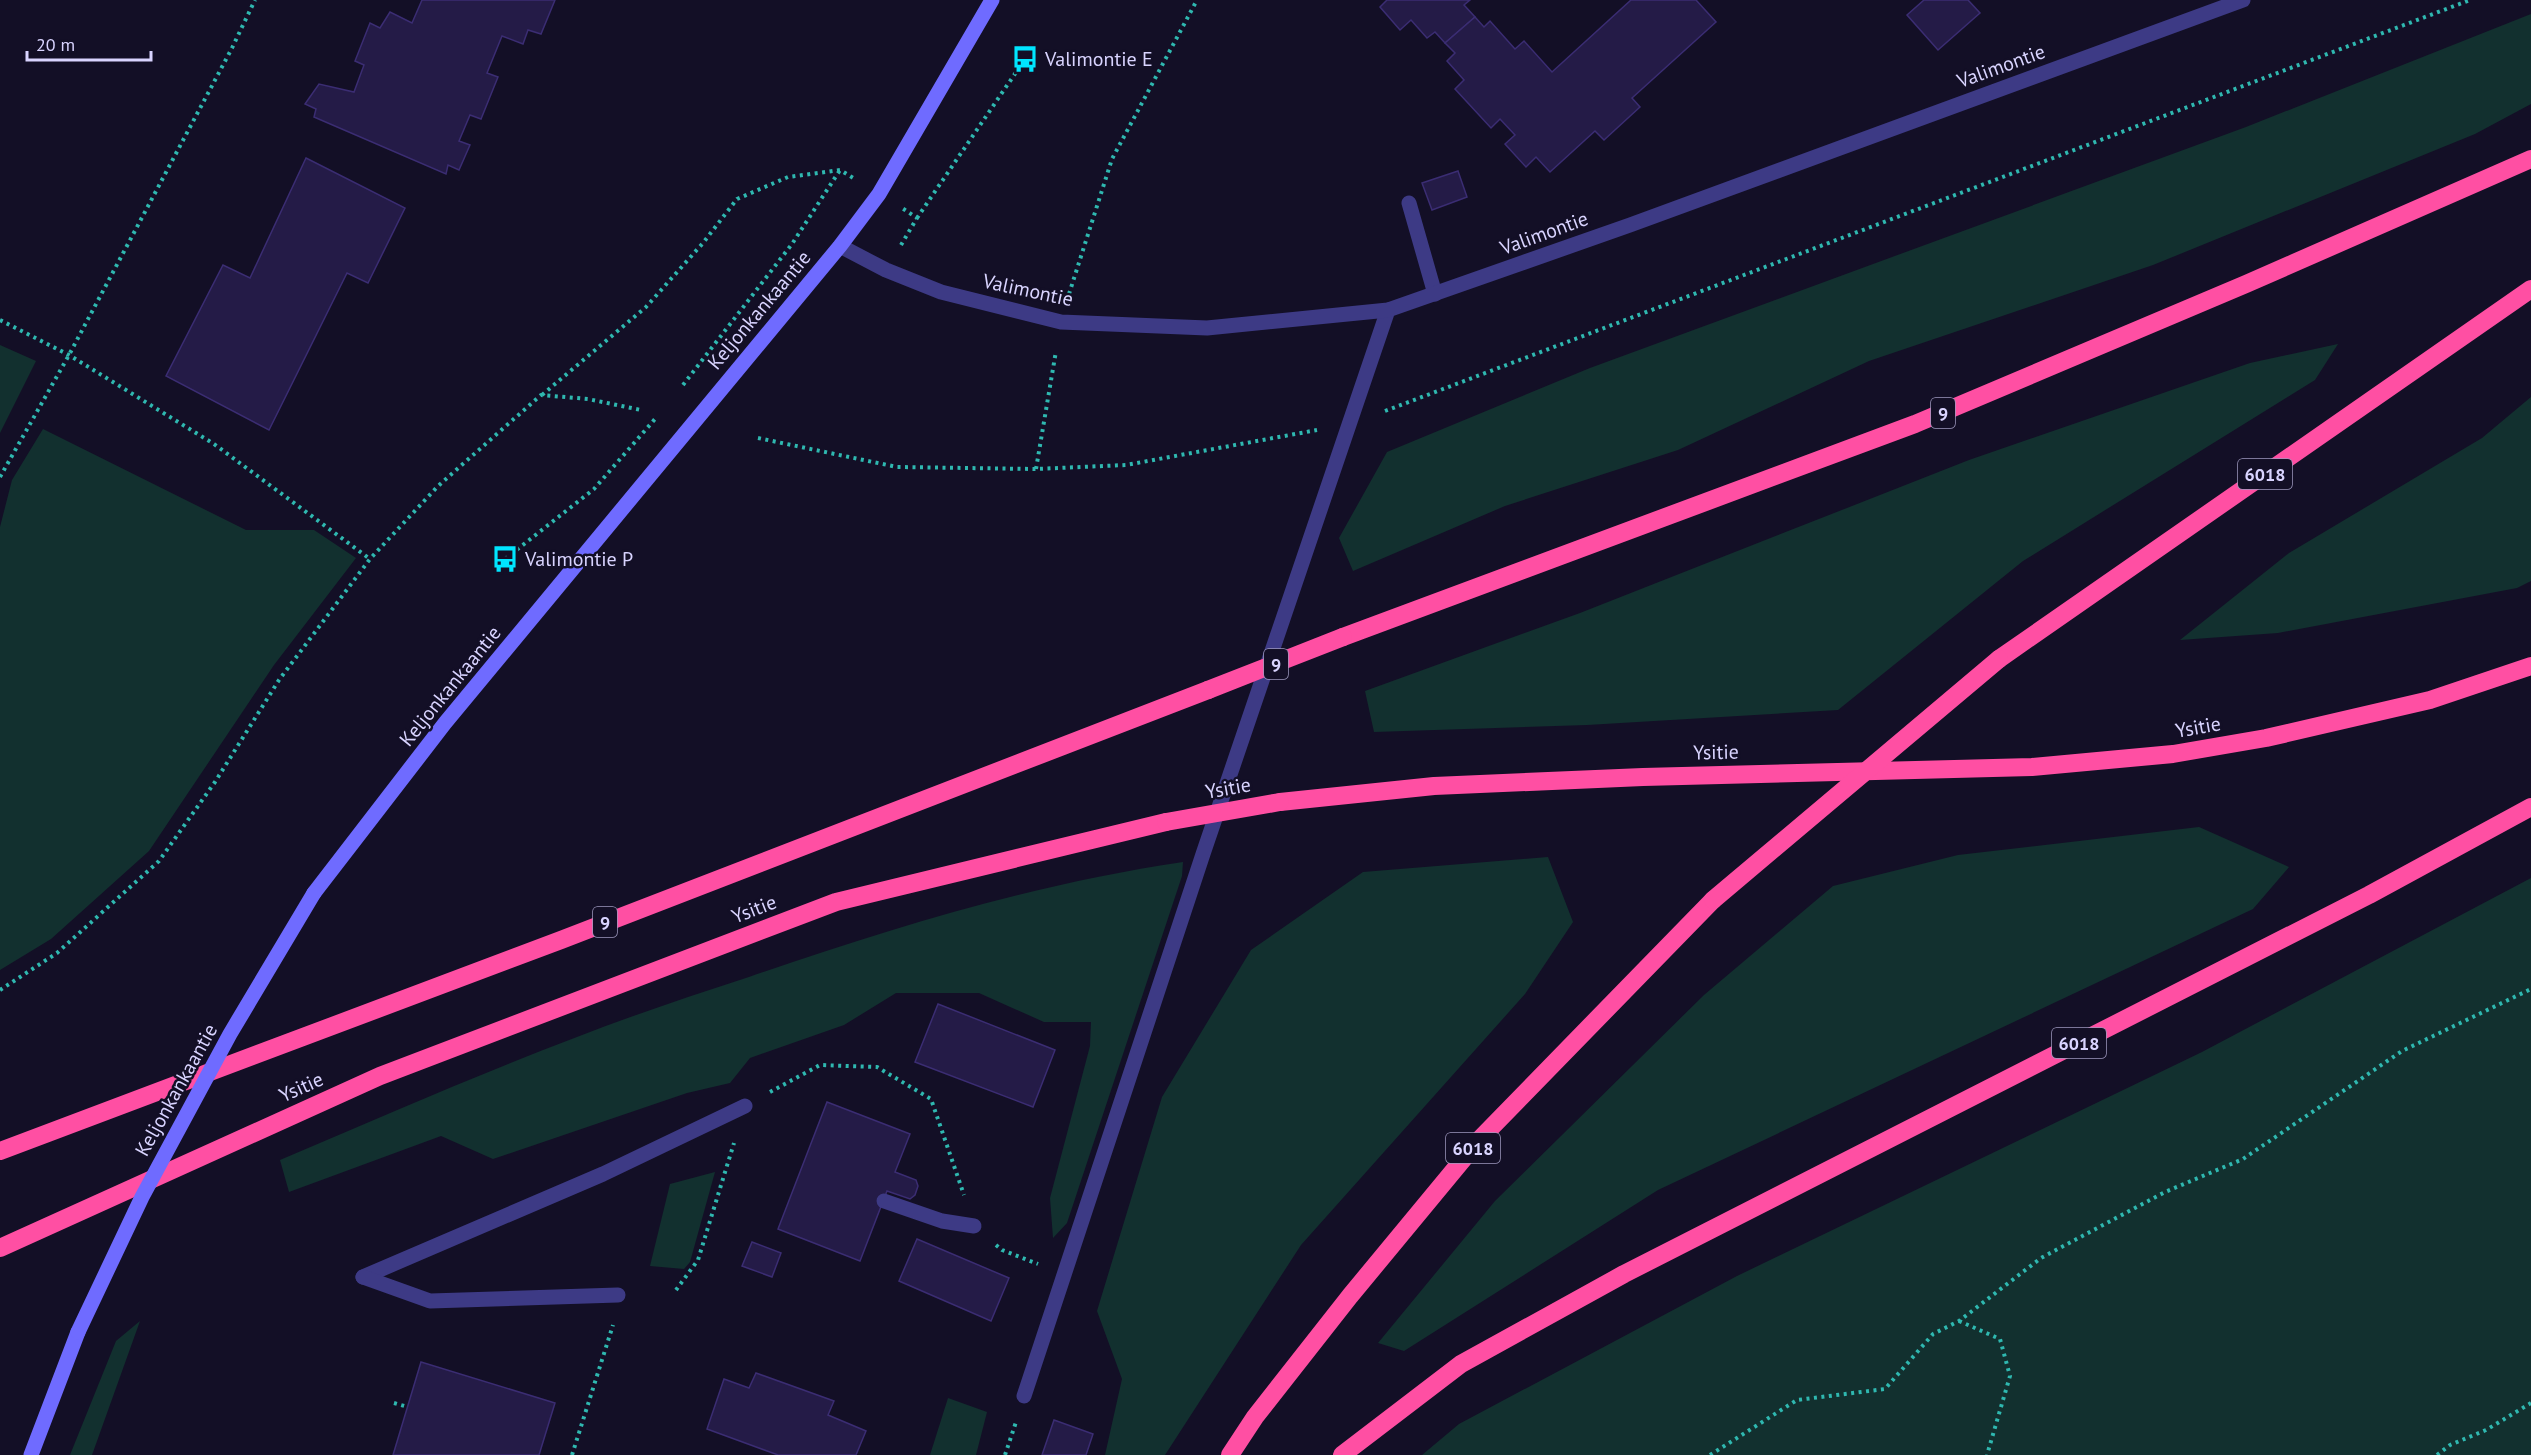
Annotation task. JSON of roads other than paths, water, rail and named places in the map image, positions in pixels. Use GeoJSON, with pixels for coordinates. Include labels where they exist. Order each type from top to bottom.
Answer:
{"type":"FeatureCollection","features":[{"type":"Feature","properties":{"kind":"highway","name":"9"},"geometry":{"type":"LineString","coordinates":[[0,1151],[561,940],[1343,637],[1915,424],[2246,284],[2531,159]]}},
{"type":"Feature","properties":{"kind":"highway","name":"6018"},"geometry":{"type":"LineString","coordinates":[[1230,1455],[1255,1417],[1350,1296],[1479,1140],[1713,900],[1999,659],[2531,289]]}},
{"type":"Feature","properties":{"kind":"highway","name":"Ysitie"},"geometry":{"type":"LineString","coordinates":[[0,1248],[380,1076],[836,902],[1166,822],[1280,802],[1434,786],[1643,777],[2032,767],[2174,754],[2266,738],[2430,700],[2531,666]]}},
{"type":"Feature","properties":{"kind":"highway","name":"6018"},"geometry":{"type":"LineString","coordinates":[[1342,1455],[1461,1364],[1614,1279],[2369,895],[2531,807]]}},
{"type":"Feature","properties":{"kind":"main road","name":"Keljonkankaantie"},"geometry":{"type":"LineString","coordinates":[[32,1455],[78,1332],[142,1197],[230,1034],[314,893],[445,723],[840,246],[879,194],[992,0]]}},
{"type":"Feature","properties":{"kind":"street","name":"Valimontie"},"geometry":{"type":"LineString","coordinates":[[840,246],[886,270],[941,292],[1061,322],[1207,327],[1388,310],[2243,0]]}},
{"type":"Feature","properties":{"kind":"street"},"geometry":{"type":"LineString","coordinates":[[1409,203],[1435,294]]}},
{"type":"Feature","properties":{"kind":"street"},"geometry":{"type":"LineString","coordinates":[[1024,1396],[1388,310]]}},
{"type":"Feature","properties":{"kind":"street"},"geometry":{"type":"LineString","coordinates":[[618,1295],[430,1301],[363,1277],[603,1174],[745,1106]]}},
{"type":"Feature","properties":{"kind":"street"},"geometry":{"type":"LineString","coordinates":[[884,1201],[942,1221],[974,1226]]}},
{"type":"Feature","properties":{"kind":"place","name":"Valimontie E"},"geometry":{"type":"Point","coordinates":[1025,59]}},
{"type":"Feature","properties":{"kind":"place","name":"Valimontie P"},"geometry":{"type":"Point","coordinates":[505,559]}}]}
